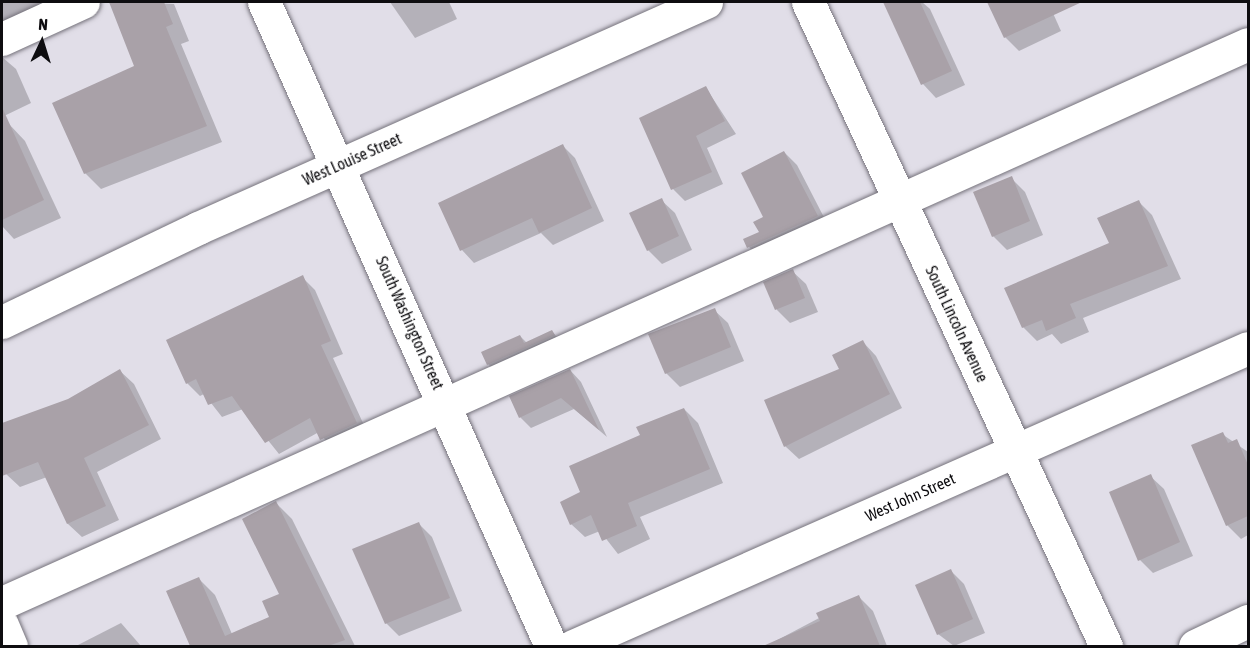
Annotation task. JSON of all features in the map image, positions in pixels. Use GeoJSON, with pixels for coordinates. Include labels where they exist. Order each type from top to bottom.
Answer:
{"type":"FeatureCollection","features":[{"type":"Feature","properties":{"kind":"street"},"geometry":{"type":"LineString","coordinates":[[2,39],[82,2]]}},
{"type":"Feature","properties":{"kind":"street","name":"South Washington Street"},"geometry":{"type":"LineString","coordinates":[[264,2],[340,164],[551,646]]}},
{"type":"Feature","properties":{"kind":"street","name":"West Louise Street"},"geometry":{"type":"LineString","coordinates":[[2,322],[340,164],[706,2]]}},
{"type":"Feature","properties":{"kind":"street","name":"South Lincoln Avenue"},"geometry":{"type":"LineString","coordinates":[[808,2],[1106,646]]}},
{"type":"Feature","properties":{"kind":"street"},"geometry":{"type":"LineString","coordinates":[[2,603],[1248,44]]}},
{"type":"Feature","properties":{"kind":"street","name":"West John Street"},"geometry":{"type":"LineString","coordinates":[[573,646],[1248,348]]}},
{"type":"Feature","properties":{"kind":"street"},"geometry":{"type":"LineString","coordinates":[[1195,646],[1248,621]]}},
{"type":"Feature","properties":{"kind":"street"},"geometry":{"type":"LineString","coordinates":[[2,625],[11,646]]}},
{"type":"Feature","properties":{"kind":"building"},"geometry":{"type":"Polygon","coordinates":[[[109,2],[164,2],[173,24],[166,27],[207,126],[84,174],[52,103],[134,66],[109,2]]]}},
{"type":"Feature","properties":{"kind":"building"},"geometry":{"type":"Polygon","coordinates":[[[883,2],[920,2],[952,71],[921,85],[883,2]]]}},
{"type":"Feature","properties":{"kind":"building"},"geometry":{"type":"Polygon","coordinates":[[[987,2],[1082,2],[1004,38],[987,2]]]}},
{"type":"Feature","properties":{"kind":"building"},"geometry":{"type":"Polygon","coordinates":[[[706,86],[725,121],[696,136],[712,172],[671,190],[639,118],[706,86]]]}},
{"type":"Feature","properties":{"kind":"building"},"geometry":{"type":"Polygon","coordinates":[[[2,107],[44,200],[2,220],[2,107]]]}},
{"type":"Feature","properties":{"kind":"building"},"geometry":{"type":"Polygon","coordinates":[[[563,144],[592,208],[539,233],[532,218],[460,251],[438,203],[563,144]]]}},
{"type":"Feature","properties":{"kind":"building"},"geometry":{"type":"Polygon","coordinates":[[[784,151],[818,216],[747,248],[743,239],[759,232],[753,222],[763,217],[741,173],[784,151]]]}},
{"type":"Feature","properties":{"kind":"building"},"geometry":{"type":"Polygon","coordinates":[[[1012,176],[1030,221],[992,237],[973,192],[1012,176]]]}},
{"type":"Feature","properties":{"kind":"building"},"geometry":{"type":"Polygon","coordinates":[[[662,198],[679,236],[647,251],[629,213],[662,198]]]}},
{"type":"Feature","properties":{"kind":"building"},"geometry":{"type":"Polygon","coordinates":[[[1139,200],[1168,266],[1070,304],[1076,318],[1046,331],[1042,320],[1022,328],[1004,288],[1109,243],[1097,218],[1139,200]]]}},
{"type":"Feature","properties":{"kind":"building"},"geometry":{"type":"Polygon","coordinates":[[[793,269],[805,298],[775,310],[763,282],[793,269]]]}},
{"type":"Feature","properties":{"kind":"building"},"geometry":{"type":"Polygon","coordinates":[[[303,275],[331,341],[321,345],[357,423],[320,440],[310,418],[265,443],[232,396],[208,405],[196,379],[186,384],[166,340],[303,275]]]}},
{"type":"Feature","properties":{"kind":"building"},"geometry":{"type":"Polygon","coordinates":[[[715,308],[731,347],[665,374],[648,334],[715,308]]]}},
{"type":"Feature","properties":{"kind":"building"},"geometry":{"type":"Polygon","coordinates":[[[552,330],[555,335],[487,365],[481,352],[520,335],[524,343],[552,330]]]}},
{"type":"Feature","properties":{"kind":"building"},"geometry":{"type":"Polygon","coordinates":[[[863,340],[890,394],[784,447],[764,400],[839,369],[832,355],[863,340]]]}},
{"type":"Feature","properties":{"kind":"building"},"geometry":{"type":"Polygon","coordinates":[[[120,369],[149,425],[84,458],[106,506],[67,524],[38,462],[2,476],[2,423],[68,399],[120,369]]]}},
{"type":"Feature","properties":{"kind":"building"},"geometry":{"type":"Polygon","coordinates":[[[570,369],[599,430],[561,398],[519,418],[509,396],[570,369]]]}},
{"type":"Feature","properties":{"kind":"building"},"geometry":{"type":"Polygon","coordinates":[[[684,408],[710,469],[628,503],[637,526],[602,541],[591,515],[570,525],[560,502],[580,492],[569,466],[640,435],[636,427],[684,408]]]}},
{"type":"Feature","properties":{"kind":"building"},"geometry":{"type":"Polygon","coordinates":[[[1223,432],[1228,443],[1237,439],[1248,465],[1248,516],[1226,526],[1191,445],[1223,432]]]}},
{"type":"Feature","properties":{"kind":"building"},"geometry":{"type":"Polygon","coordinates":[[[1151,474],[1180,542],[1138,561],[1109,492],[1151,474]]]}},
{"type":"Feature","properties":{"kind":"building"},"geometry":{"type":"Polygon","coordinates":[[[276,501],[345,640],[328,646],[190,646],[166,591],[199,577],[225,636],[269,617],[262,601],[279,594],[242,519],[276,501]]]}},
{"type":"Feature","properties":{"kind":"building"},"geometry":{"type":"Polygon","coordinates":[[[419,522],[450,598],[385,624],[352,549],[419,522]]]}},
{"type":"Feature","properties":{"kind":"building"},"geometry":{"type":"Polygon","coordinates":[[[951,569],[973,619],[937,635],[915,585],[951,569]]]}},
{"type":"Feature","properties":{"kind":"building"},"geometry":{"type":"Polygon","coordinates":[[[859,595],[880,646],[763,646],[820,621],[816,613],[859,595]]]}}]}
